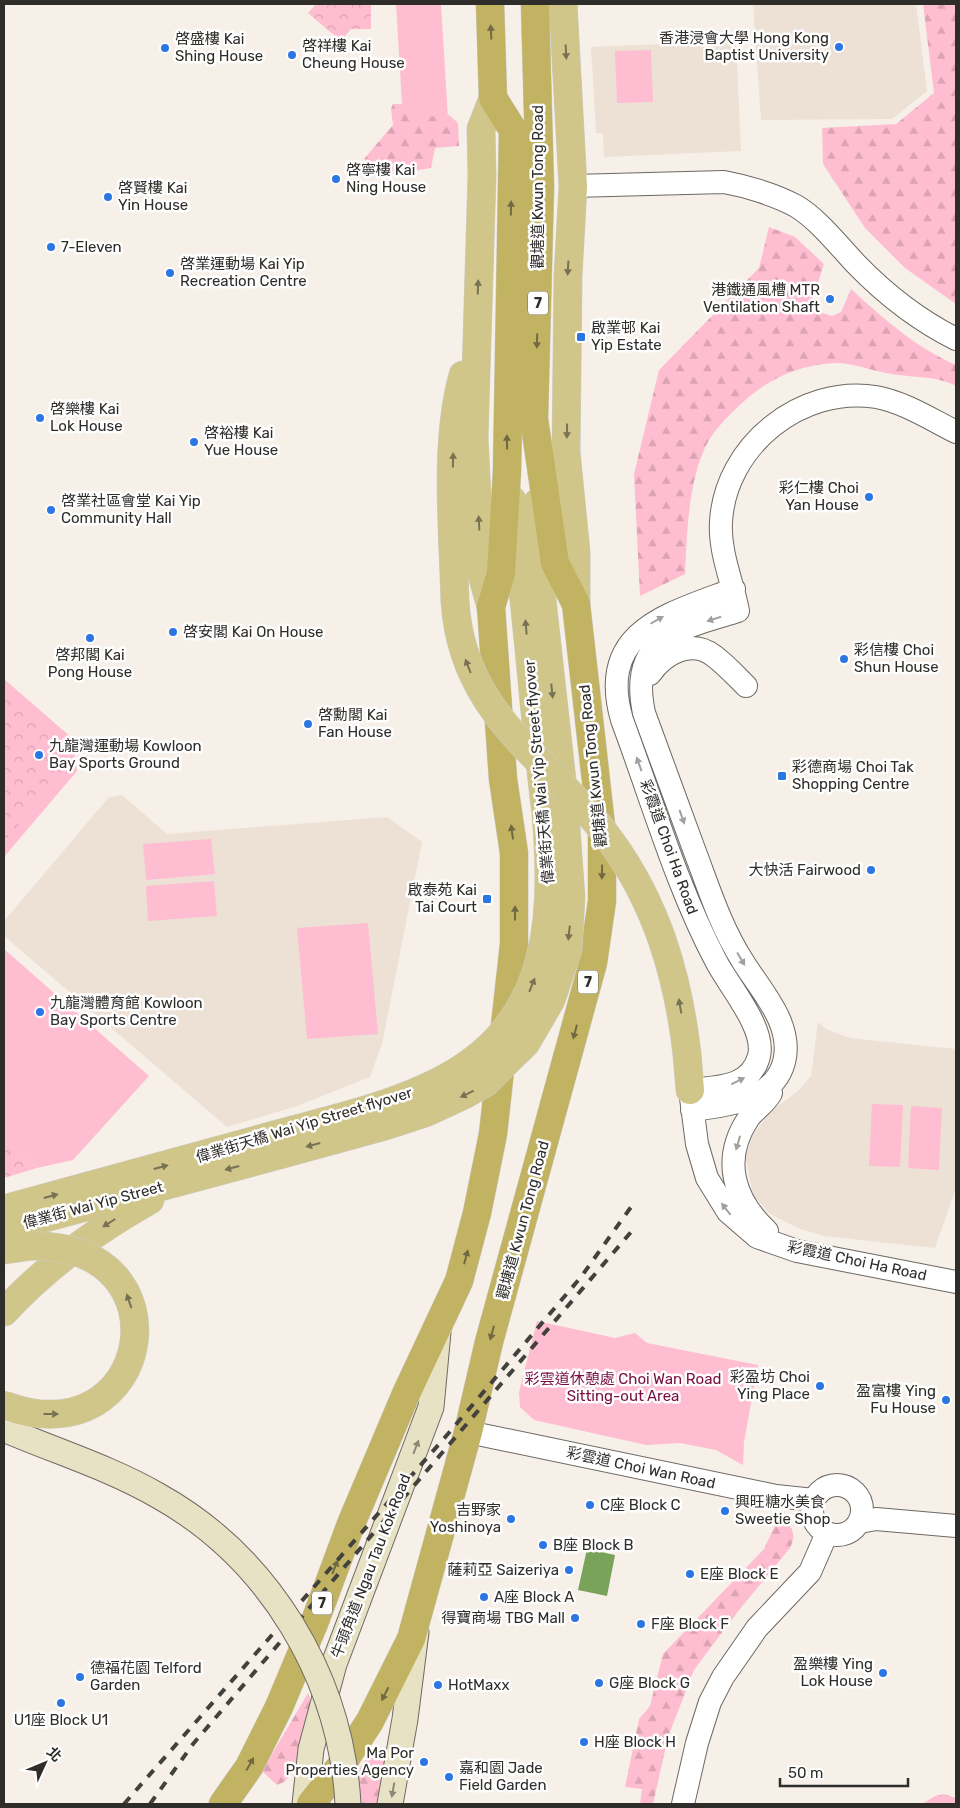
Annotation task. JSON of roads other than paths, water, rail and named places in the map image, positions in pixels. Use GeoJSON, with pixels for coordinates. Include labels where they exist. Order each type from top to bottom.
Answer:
{"type":"FeatureCollection","features":[{"type":"Feature","properties":{"kind":"highway","name":"觀塘道 Kwun Tong Road"},"geometry":{"type":"LineString","coordinates":[[223,1804],[249,1767],[278,1707],[406,1394],[460,1281],[477,1213],[499,1095],[514,944],[513,844],[504,778],[490,607],[501,573],[508,471],[513,130],[493,98],[490,4]]}},
{"type":"Feature","properties":{"kind":"highway","name":"觀塘道 Kwun Tong Road"},"geometry":{"type":"LineString","coordinates":[[311,1804],[340,1767],[382,1700],[403,1658],[418,1617],[468,1432],[489,1342],[593,963],[600,910],[602,834],[576,604],[555,563],[534,419],[540,196],[535,4]]}},
{"type":"Feature","properties":{"kind":"main road","name":"觀塘道 Kwun Tong Road"},"geometry":{"type":"LineString","coordinates":[[563,4],[573,186],[568,276],[566,452],[576,552],[576,604]]}},
{"type":"Feature","properties":{"kind":"main road","name":"觀塘道 Kwun Tong Road"},"geometry":{"type":"LineString","coordinates":[[490,607],[481,572],[474,438],[482,176],[481,129],[493,98]]}},
{"type":"Feature","properties":{"kind":"main road"},"geometry":{"type":"LineString","coordinates":[[476,336],[457,394],[453,432],[452,522],[455,601],[459,633],[466,661],[485,699],[511,731],[597,822],[622,857],[644,896],[668,955],[680,1003],[692,1100]]}},
{"type":"Feature","properties":{"kind":"main road"},"geometry":{"type":"LineString","coordinates":[[529,567],[534,419]]}},
{"type":"Feature","properties":{"kind":"main road"},"geometry":{"type":"LineString","coordinates":[[508,471],[529,567]]}},
{"type":"Feature","properties":{"kind":"main road","name":"偉業街天橋 Wai Yip Street flyover"},"geometry":{"type":"LineString","coordinates":[[114,1179],[276,1145],[385,1126],[425,1112],[466,1094],[493,1076],[526,1043],[551,1000],[568,949],[571,897],[556,815],[529,567]]}},
{"type":"Feature","properties":{"kind":"main road","name":"偉業街天橋 Wai Yip Street flyover"},"geometry":{"type":"LineString","coordinates":[[181,1181],[276,1145]]}},
{"type":"Feature","properties":{"kind":"main road","name":"偉業街 Wai Yip Street"},"geometry":{"type":"LineString","coordinates":[[4,1209],[114,1179]]}},
{"type":"Feature","properties":{"kind":"main road"},"geometry":{"type":"LineString","coordinates":[[4,1312],[35,1280],[75,1246],[181,1181]]}},
{"type":"Feature","properties":{"kind":"main road","name":"偉業街 Wai Yip Street"},"geometry":{"type":"LineString","coordinates":[[4,1229],[181,1181]]}},
{"type":"Feature","properties":{"kind":"main road"},"geometry":{"type":"LineString","coordinates":[[4,1250],[32,1246],[58,1247],[80,1253],[98,1262],[115,1276],[126,1293],[132,1312],[135,1333],[132,1356],[123,1375],[109,1392],[91,1405],[80,1410],[55,1415],[26,1412],[4,1405]]}},
{"type":"Feature","properties":{"kind":"main road","name":"牛頭角道 Ngau Tau Kok Road"},"geometry":{"type":"LineString","coordinates":[[305,1804],[311,1749],[334,1664],[431,1407],[438,1329]]}},
{"type":"Feature","properties":{"kind":"main road"},"geometry":{"type":"LineString","coordinates":[[4,1429],[116,1475],[156,1494],[198,1521],[246,1565],[291,1622],[319,1679],[340,1743],[348,1804]]}},
{"type":"Feature","properties":{"kind":"main road"},"geometry":{"type":"LineString","coordinates":[[4,1438],[163,1509],[209,1542],[237,1568],[284,1627],[310,1683],[330,1739],[339,1804]]}},
{"type":"Feature","properties":{"kind":"main road"},"geometry":{"type":"LineString","coordinates":[[390,1804],[405,1719],[418,1617]]}},
{"type":"Feature","properties":{"kind":"street"},"geometry":{"type":"LineString","coordinates":[[573,186],[724,182],[749,188],[796,206],[813,220],[893,300],[933,328],[956,339]]}},
{"type":"Feature","properties":{"kind":"street"},"geometry":{"type":"LineString","coordinates":[[734,589],[723,546],[721,523],[725,503],[731,483],[747,451],[770,427],[793,412],[819,400],[877,397],[904,407],[956,432]]}},
{"type":"Feature","properties":{"kind":"street","name":"彩霞道 Choi Ha Road"},"geometry":{"type":"LineString","coordinates":[[797,1251],[767,1231],[753,1218],[744,1206],[734,1178],[735,1152],[741,1131],[756,1108],[768,1098],[781,1072],[786,1049],[783,1028],[772,1006],[739,956],[718,916],[644,713],[641,687],[644,664],[655,646],[687,617],[734,589],[738,611],[687,617],[652,622],[635,638],[620,668],[617,693],[622,720],[697,925],[724,977],[754,1025],[761,1044],[757,1064],[744,1079],[692,1100],[697,1144],[703,1169],[728,1212],[757,1237],[797,1251],[956,1282]]}},
{"type":"Feature","properties":{"kind":"street"},"geometry":{"type":"LineString","coordinates":[[641,687],[660,661],[671,653],[683,649],[703,650],[713,655],[746,686]]}},
{"type":"Feature","properties":{"kind":"street"},"geometry":{"type":"LineString","coordinates":[[692,1100],[723,1106],[745,1100],[764,1089],[781,1072]]}},
{"type":"Feature","properties":{"kind":"street","name":"彩雲道 Choi Wan Road"},"geometry":{"type":"LineString","coordinates":[[468,1432],[782,1498],[814,1500]]}},
{"type":"Feature","properties":{"kind":"street"},"geometry":{"type":"LineString","coordinates":[[839,1484],[846,1486],[861,1501],[862,1515],[860,1522],[853,1530],[843,1535],[827,1533],[817,1525],[814,1519],[812,1513],[814,1500],[825,1488],[839,1484]]}},
{"type":"Feature","properties":{"kind":"street"},"geometry":{"type":"LineString","coordinates":[[860,1522],[876,1519],[956,1526]]}},
{"type":"Feature","properties":{"kind":"street"},"geometry":{"type":"LineString","coordinates":[[683,1804],[697,1743],[710,1702],[723,1677],[756,1628],[810,1572],[827,1533]]}},
{"type":"Feature","properties":{"kind":"railway"},"geometry":{"type":"LineString","coordinates":[[124,1804],[447,1435],[581,1277],[631,1207]]}},
{"type":"Feature","properties":{"kind":"railway"},"geometry":{"type":"LineString","coordinates":[[150,1804],[193,1744],[631,1232]]}},
{"type":"Feature","properties":{"kind":"place","name":"香港浸會大學 Hong Kong Baptist University"},"geometry":{"type":"Point","coordinates":[839,47]}},
{"type":"Feature","properties":{"kind":"place","name":"啓盛樓 Kai Shing House"},"geometry":{"type":"Point","coordinates":[165,48]}},
{"type":"Feature","properties":{"kind":"place","name":"啓祥樓 Kai Cheung House"},"geometry":{"type":"Point","coordinates":[292,55]}},
{"type":"Feature","properties":{"kind":"place","name":"啓寧樓 Kai Ning House"},"geometry":{"type":"Point","coordinates":[336,179]}},
{"type":"Feature","properties":{"kind":"place","name":"啓賢樓 Kai Yin House"},"geometry":{"type":"Point","coordinates":[108,197]}},
{"type":"Feature","properties":{"kind":"place","name":"7-Eleven"},"geometry":{"type":"Point","coordinates":[51,247]}},
{"type":"Feature","properties":{"kind":"place","name":"啓業運動場 Kai Yip Recreation Centre"},"geometry":{"type":"Point","coordinates":[170,273]}},
{"type":"Feature","properties":{"kind":"place","name":"港鐵通風槽 MTR Ventilation Shaft"},"geometry":{"type":"Point","coordinates":[830,299]}},
{"type":"Feature","properties":{"kind":"place","name":"啟業邨 Kai Yip Estate"},"geometry":{"type":"Point","coordinates":[581,337]}},
{"type":"Feature","properties":{"kind":"place","name":"啓樂樓 Kai Lok House"},"geometry":{"type":"Point","coordinates":[40,418]}},
{"type":"Feature","properties":{"kind":"place","name":"啓裕樓 Kai Yue House"},"geometry":{"type":"Point","coordinates":[194,442]}},
{"type":"Feature","properties":{"kind":"place","name":"彩仁樓 Choi Yan House"},"geometry":{"type":"Point","coordinates":[869,497]}},
{"type":"Feature","properties":{"kind":"place","name":"啓業社區會堂 Kai Yip Community Hall"},"geometry":{"type":"Point","coordinates":[51,510]}},
{"type":"Feature","properties":{"kind":"place","name":"啓安閣 Kai On House"},"geometry":{"type":"Point","coordinates":[173,632]}},
{"type":"Feature","properties":{"kind":"place","name":"啓邦閣 Kai Pong House"},"geometry":{"type":"Point","coordinates":[90,638]}},
{"type":"Feature","properties":{"kind":"place","name":"彩信樓 Choi Shun House"},"geometry":{"type":"Point","coordinates":[844,659]}},
{"type":"Feature","properties":{"kind":"place","name":"啓勳閣 Kai Fan House"},"geometry":{"type":"Point","coordinates":[308,724]}},
{"type":"Feature","properties":{"kind":"place","name":"九龍灣運動場 Kowloon Bay Sports Ground"},"geometry":{"type":"Point","coordinates":[39,755]}},
{"type":"Feature","properties":{"kind":"place","name":"彩德商場 Choi Tak Shopping Centre"},"geometry":{"type":"Point","coordinates":[782,776]}},
{"type":"Feature","properties":{"kind":"place","name":"大快活 Fairwood"},"geometry":{"type":"Point","coordinates":[871,870]}},
{"type":"Feature","properties":{"kind":"place","name":"啟泰苑 Kai Tai Court"},"geometry":{"type":"Point","coordinates":[487,899]}},
{"type":"Feature","properties":{"kind":"place","name":"九龍灣體育館 Kowloon Bay Sports Centre"},"geometry":{"type":"Point","coordinates":[40,1012]}},
{"type":"Feature","properties":{"kind":"place","name":"彩盈坊 Choi Ying Place"},"geometry":{"type":"Point","coordinates":[820,1386]}},
{"type":"Feature","properties":{"kind":"place","name":"盈富樓 Ying Fu House"},"geometry":{"type":"Point","coordinates":[946,1400]}},
{"type":"Feature","properties":{"kind":"place","name":"C座 Block C"},"geometry":{"type":"Point","coordinates":[590,1505]}},
{"type":"Feature","properties":{"kind":"place","name":"興旺糖水美食 Sweetie Shop"},"geometry":{"type":"Point","coordinates":[725,1511]}},
{"type":"Feature","properties":{"kind":"place","name":"吉野家 Yoshinoya"},"geometry":{"type":"Point","coordinates":[511,1519]}},
{"type":"Feature","properties":{"kind":"place","name":"B座 Block B"},"geometry":{"type":"Point","coordinates":[543,1545]}},
{"type":"Feature","properties":{"kind":"place","name":"薩莉亞 Saizeriya"},"geometry":{"type":"Point","coordinates":[569,1570]}},
{"type":"Feature","properties":{"kind":"place","name":"E座 Block E"},"geometry":{"type":"Point","coordinates":[690,1574]}},
{"type":"Feature","properties":{"kind":"place","name":"A座 Block A"},"geometry":{"type":"Point","coordinates":[484,1597]}},
{"type":"Feature","properties":{"kind":"place","name":"得寶商場 TBG Mall"},"geometry":{"type":"Point","coordinates":[575,1618]}},
{"type":"Feature","properties":{"kind":"place","name":"F座 Block F"},"geometry":{"type":"Point","coordinates":[641,1624]}},
{"type":"Feature","properties":{"kind":"place","name":"盈樂樓 Ying Lok House"},"geometry":{"type":"Point","coordinates":[883,1673]}},
{"type":"Feature","properties":{"kind":"place","name":"德福花園 Telford Garden"},"geometry":{"type":"Point","coordinates":[80,1677]}},
{"type":"Feature","properties":{"kind":"place","name":"G座 Block G"},"geometry":{"type":"Point","coordinates":[599,1683]}},
{"type":"Feature","properties":{"kind":"place","name":"HotMaxx"},"geometry":{"type":"Point","coordinates":[438,1685]}},
{"type":"Feature","properties":{"kind":"place","name":"U1座 Block U1"},"geometry":{"type":"Point","coordinates":[61,1703]}},
{"type":"Feature","properties":{"kind":"place","name":"H座 Block H"},"geometry":{"type":"Point","coordinates":[584,1742]}},
{"type":"Feature","properties":{"kind":"place","name":"Ma Por Properties Agency"},"geometry":{"type":"Point","coordinates":[424,1762]}},
{"type":"Feature","properties":{"kind":"place","name":"嘉和園 Jade Field Garden"},"geometry":{"type":"Point","coordinates":[449,1777]}},
{"type":"Feature","properties":{"kind":"park label","name":"彩雲道休憩處 Choi Wan Road Sitting-out Area"},"geometry":{"type":"Point","coordinates":[623,1388]}}]}
